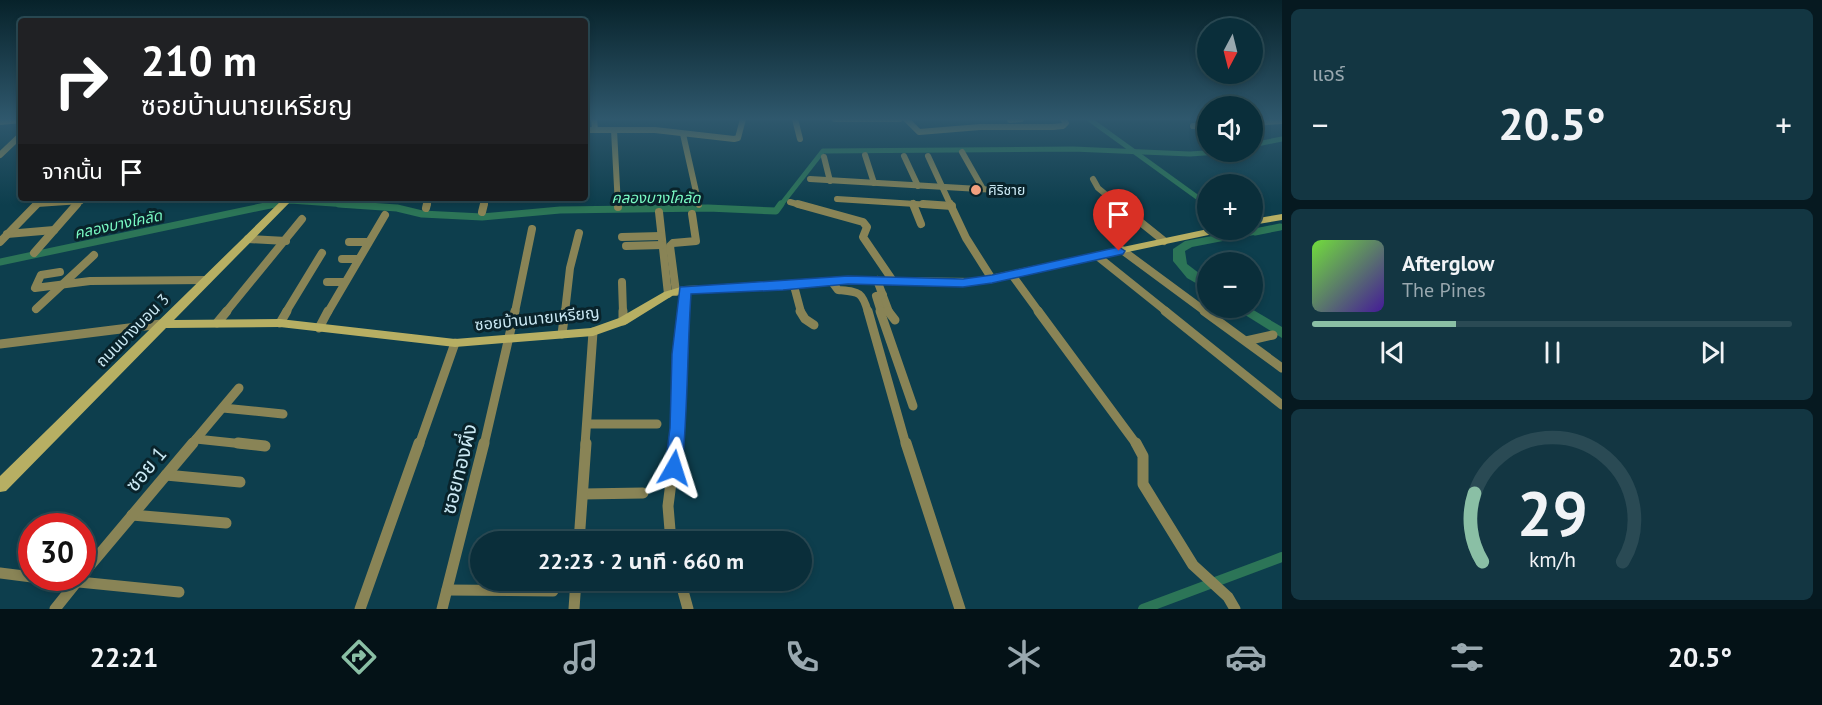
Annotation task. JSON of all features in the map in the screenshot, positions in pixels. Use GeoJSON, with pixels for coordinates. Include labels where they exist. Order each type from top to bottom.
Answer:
{"type":"FeatureCollection","features":[{"type":"Feature","properties":{"kind":"street"},"geometry":{"type":"LineString","coordinates":[[615,147],[618,207]]}},
{"type":"Feature","properties":{"kind":"street"},"geometry":{"type":"LineString","coordinates":[[686,147],[699,206]]}},
{"type":"Feature","properties":{"kind":"street"},"geometry":{"type":"LineString","coordinates":[[962,152],[983,189]]}},
{"type":"Feature","properties":{"kind":"street"},"geometry":{"type":"LineString","coordinates":[[865,155],[874,183]]}},
{"type":"Feature","properties":{"kind":"street"},"geometry":{"type":"LineString","coordinates":[[904,156],[918,186]]}},
{"type":"Feature","properties":{"kind":"street"},"geometry":{"type":"LineString","coordinates":[[928,156],[966,238],[992,279]]}},
{"type":"Feature","properties":{"kind":"street"},"geometry":{"type":"LineString","coordinates":[[824,157],[830,181]]}},
{"type":"Feature","properties":{"kind":"street"},"geometry":{"type":"LineString","coordinates":[[810,179],[1013,191]]}},
{"type":"Feature","properties":{"kind":"street"},"geometry":{"type":"LineString","coordinates":[[1093,179],[1098,188],[1164,241]]}},
{"type":"Feature","properties":{"kind":"street"},"geometry":{"type":"LineString","coordinates":[[837,199],[952,206]]}},
{"type":"Feature","properties":{"kind":"street"},"geometry":{"type":"LineString","coordinates":[[0,242],[40,201]]}},
{"type":"Feature","properties":{"kind":"street"},"geometry":{"type":"LineString","coordinates":[[34,253],[80,201]]}},
{"type":"Feature","properties":{"kind":"street"},"geometry":{"type":"LineString","coordinates":[[426,208],[429,201]]}},
{"type":"Feature","properties":{"kind":"street"},"geometry":{"type":"LineString","coordinates":[[482,212],[485,201]]}},
{"type":"Feature","properties":{"kind":"street"},"geometry":{"type":"LineString","coordinates":[[881,201],[885,212]]}},
{"type":"Feature","properties":{"kind":"street"},"geometry":{"type":"LineString","coordinates":[[790,202],[863,222],[867,226],[863,237],[893,281]]}},
{"type":"Feature","properties":{"kind":"street","name":"ถนนบางบอน 3"},"geometry":{"type":"LineString","coordinates":[[0,486],[284,203]]}},
{"type":"Feature","properties":{"kind":"street"},"geometry":{"type":"LineString","coordinates":[[913,203],[921,224]]}},
{"type":"Feature","properties":{"kind":"street"},"geometry":{"type":"LineString","coordinates":[[658,212],[662,245],[676,292]]}},
{"type":"Feature","properties":{"kind":"street"},"geometry":{"type":"LineString","coordinates":[[670,531],[668,506],[678,428],[679,354],[676,292],[670,246],[673,243],[696,241],[692,214]]}},
{"type":"Feature","properties":{"kind":"street"},"geometry":{"type":"LineString","coordinates":[[319,328],[357,259],[385,215]]}},
{"type":"Feature","properties":{"kind":"street"},"geometry":{"type":"LineString","coordinates":[[1263,218],[1282,217]]}},
{"type":"Feature","properties":{"kind":"street"},"geometry":{"type":"LineString","coordinates":[[217,323],[302,219]]}},
{"type":"Feature","properties":{"kind":"street"},"geometry":{"type":"LineString","coordinates":[[7,234],[54,230]]}},
{"type":"Feature","properties":{"kind":"street","name":"ซอยทองผึ่ง"},"geometry":{"type":"LineString","coordinates":[[442,609],[506,357],[532,230]]}},
{"type":"Feature","properties":{"kind":"street"},"geometry":{"type":"LineString","coordinates":[[562,334],[570,268],[575,256],[579,233]]}},
{"type":"Feature","properties":{"kind":"street","name":"ซอยบ้านนายเหรียญ"},"geometry":{"type":"LineString","coordinates":[[161,324],[280,323],[455,343],[593,332],[623,321],[676,292],[878,280],[963,283],[1012,275],[1197,234]]}},
{"type":"Feature","properties":{"kind":"street"},"geometry":{"type":"LineString","coordinates":[[622,237],[661,236]]}},
{"type":"Feature","properties":{"kind":"street"},"geometry":{"type":"LineString","coordinates":[[248,239],[286,241]]}},
{"type":"Feature","properties":{"kind":"street"},"geometry":{"type":"LineString","coordinates":[[349,242],[368,242]]}},
{"type":"Feature","properties":{"kind":"street"},"geometry":{"type":"LineString","coordinates":[[626,246],[662,245]]}},
{"type":"Feature","properties":{"kind":"street"},"geometry":{"type":"LineString","coordinates":[[1122,250],[1282,368]]}},
{"type":"Feature","properties":{"kind":"street"},"geometry":{"type":"LineString","coordinates":[[280,323],[322,253]]}},
{"type":"Feature","properties":{"kind":"street"},"geometry":{"type":"LineString","coordinates":[[36,309],[94,255]]}},
{"type":"Feature","properties":{"kind":"street"},"geometry":{"type":"LineString","coordinates":[[1097,256],[1282,405]]}},
{"type":"Feature","properties":{"kind":"street"},"geometry":{"type":"LineString","coordinates":[[342,259],[357,259]]}},
{"type":"Feature","properties":{"kind":"street"},"geometry":{"type":"LineString","coordinates":[[60,272],[41,275],[35,288],[66,283],[207,280]]}},
{"type":"Feature","properties":{"kind":"street"},"geometry":{"type":"LineString","coordinates":[[1012,275],[1141,450],[1143,484],[1201,575],[1227,596],[1235,609]]}},
{"type":"Feature","properties":{"kind":"street"},"geometry":{"type":"LineString","coordinates":[[878,280],[890,316],[895,320]]}},
{"type":"Feature","properties":{"kind":"street"},"geometry":{"type":"LineString","coordinates":[[327,282],[344,282]]}},
{"type":"Feature","properties":{"kind":"street"},"geometry":{"type":"LineString","coordinates":[[622,282],[623,321]]}},
{"type":"Feature","properties":{"kind":"street"},"geometry":{"type":"LineString","coordinates":[[832,282],[839,290],[858,292],[864,297],[900,425],[960,609]]}},
{"type":"Feature","properties":{"kind":"street"},"geometry":{"type":"LineString","coordinates":[[794,286],[802,318],[814,325]]}},
{"type":"Feature","properties":{"kind":"street"},"geometry":{"type":"LineString","coordinates":[[883,295],[876,296],[877,301],[913,406]]}},
{"type":"Feature","properties":{"kind":"street"},"geometry":{"type":"LineString","coordinates":[[0,344],[161,324]]}},
{"type":"Feature","properties":{"kind":"street"},"geometry":{"type":"LineString","coordinates":[[580,531],[593,332]]}},
{"type":"Feature","properties":{"kind":"street"},"geometry":{"type":"LineString","coordinates":[[1246,341],[1273,335]]}},
{"type":"Feature","properties":{"kind":"street","name":"ซอยบ้านนายเหรียญ"},"geometry":{"type":"LineString","coordinates":[[360,609],[455,343]]}},
{"type":"Feature","properties":{"kind":"street","name":"ซอย 1"},"geometry":{"type":"LineString","coordinates":[[96,559],[239,388]]}},
{"type":"Feature","properties":{"kind":"street"},"geometry":{"type":"LineString","coordinates":[[223,408],[283,414]]}},
{"type":"Feature","properties":{"kind":"street"},"geometry":{"type":"LineString","coordinates":[[588,424],[657,424]]}},
{"type":"Feature","properties":{"kind":"street"},"geometry":{"type":"LineString","coordinates":[[196,439],[265,446]]}},
{"type":"Feature","properties":{"kind":"street"},"geometry":{"type":"LineString","coordinates":[[166,475],[240,482]]}},
{"type":"Feature","properties":{"kind":"street"},"geometry":{"type":"LineString","coordinates":[[583,494],[643,493]]}},
{"type":"Feature","properties":{"kind":"street"},"geometry":{"type":"LineString","coordinates":[[132,515],[226,523]]}},
{"type":"Feature","properties":{"kind":"street"},"geometry":{"type":"LineString","coordinates":[[0,573],[18,575]]}},
{"type":"Feature","properties":{"kind":"street"},"geometry":{"type":"LineString","coordinates":[[96,580],[179,592]]}},
{"type":"Feature","properties":{"kind":"street"},"geometry":{"type":"LineString","coordinates":[[447,590],[470,590]]}},
{"type":"Feature","properties":{"kind":"street","name":"ซอย 1"},"geometry":{"type":"LineString","coordinates":[[55,609],[70,591]]}},
{"type":"Feature","properties":{"kind":"street"},"geometry":{"type":"LineString","coordinates":[[574,609],[575,591]]}},
{"type":"Feature","properties":{"kind":"street"},"geometry":{"type":"LineString","coordinates":[[683,591],[688,609]]}},
{"type":"Feature","properties":{"kind":"waterway"},"geometry":{"type":"LineString","coordinates":[[1128,147],[1134,152]]}},
{"type":"Feature","properties":{"kind":"waterway","name":"คลองบางโคลัด"},"geometry":{"type":"LineString","coordinates":[[780,206],[823,151],[1073,149],[1134,152]]}},
{"type":"Feature","properties":{"kind":"waterway","name":"คลองบางโคลัด"},"geometry":{"type":"LineString","coordinates":[[1134,152],[1197,154]]}},
{"type":"Feature","properties":{"kind":"waterway"},"geometry":{"type":"LineString","coordinates":[[1134,152],[1197,197]]}},
{"type":"Feature","properties":{"kind":"waterway","name":"คลองบางโคลัด"},"geometry":{"type":"LineString","coordinates":[[268,206],[290,201],[362,206]]}},
{"type":"Feature","properties":{"kind":"waterway","name":"คลองบางโคลัด"},"geometry":{"type":"LineString","coordinates":[[0,262],[275,204]]}},
{"type":"Feature","properties":{"kind":"waterway","name":"คลองบางโคลัด"},"geometry":{"type":"LineString","coordinates":[[339,204],[397,208],[422,214],[482,217],[560,210],[708,208],[776,211],[781,204]]}},
{"type":"Feature","properties":{"kind":"waterway"},"geometry":{"type":"LineString","coordinates":[[1263,230],[1280,227]]}},
{"type":"Feature","properties":{"kind":"waterway"},"geometry":{"type":"LineString","coordinates":[[1197,278],[1182,266],[1179,261],[1179,249],[1189,244],[1211,240]]}},
{"type":"Feature","properties":{"kind":"waterway"},"geometry":{"type":"LineString","coordinates":[[1257,318],[1282,333]]}},
{"type":"Feature","properties":{"kind":"waterway"},"geometry":{"type":"LineString","coordinates":[[1143,609],[1282,557]]}},
{"type":"Feature","properties":{"kind":"place","name":"ศิริชาย"},"geometry":{"type":"Point","coordinates":[976,190]}},
{"type":"Feature","properties":{"kind":"route"},"geometry":{"type":"LineString","coordinates":[[674,468],[684,290],[752,288],[848,280],[963,283],[992,279],[1119,251]]}}]}
